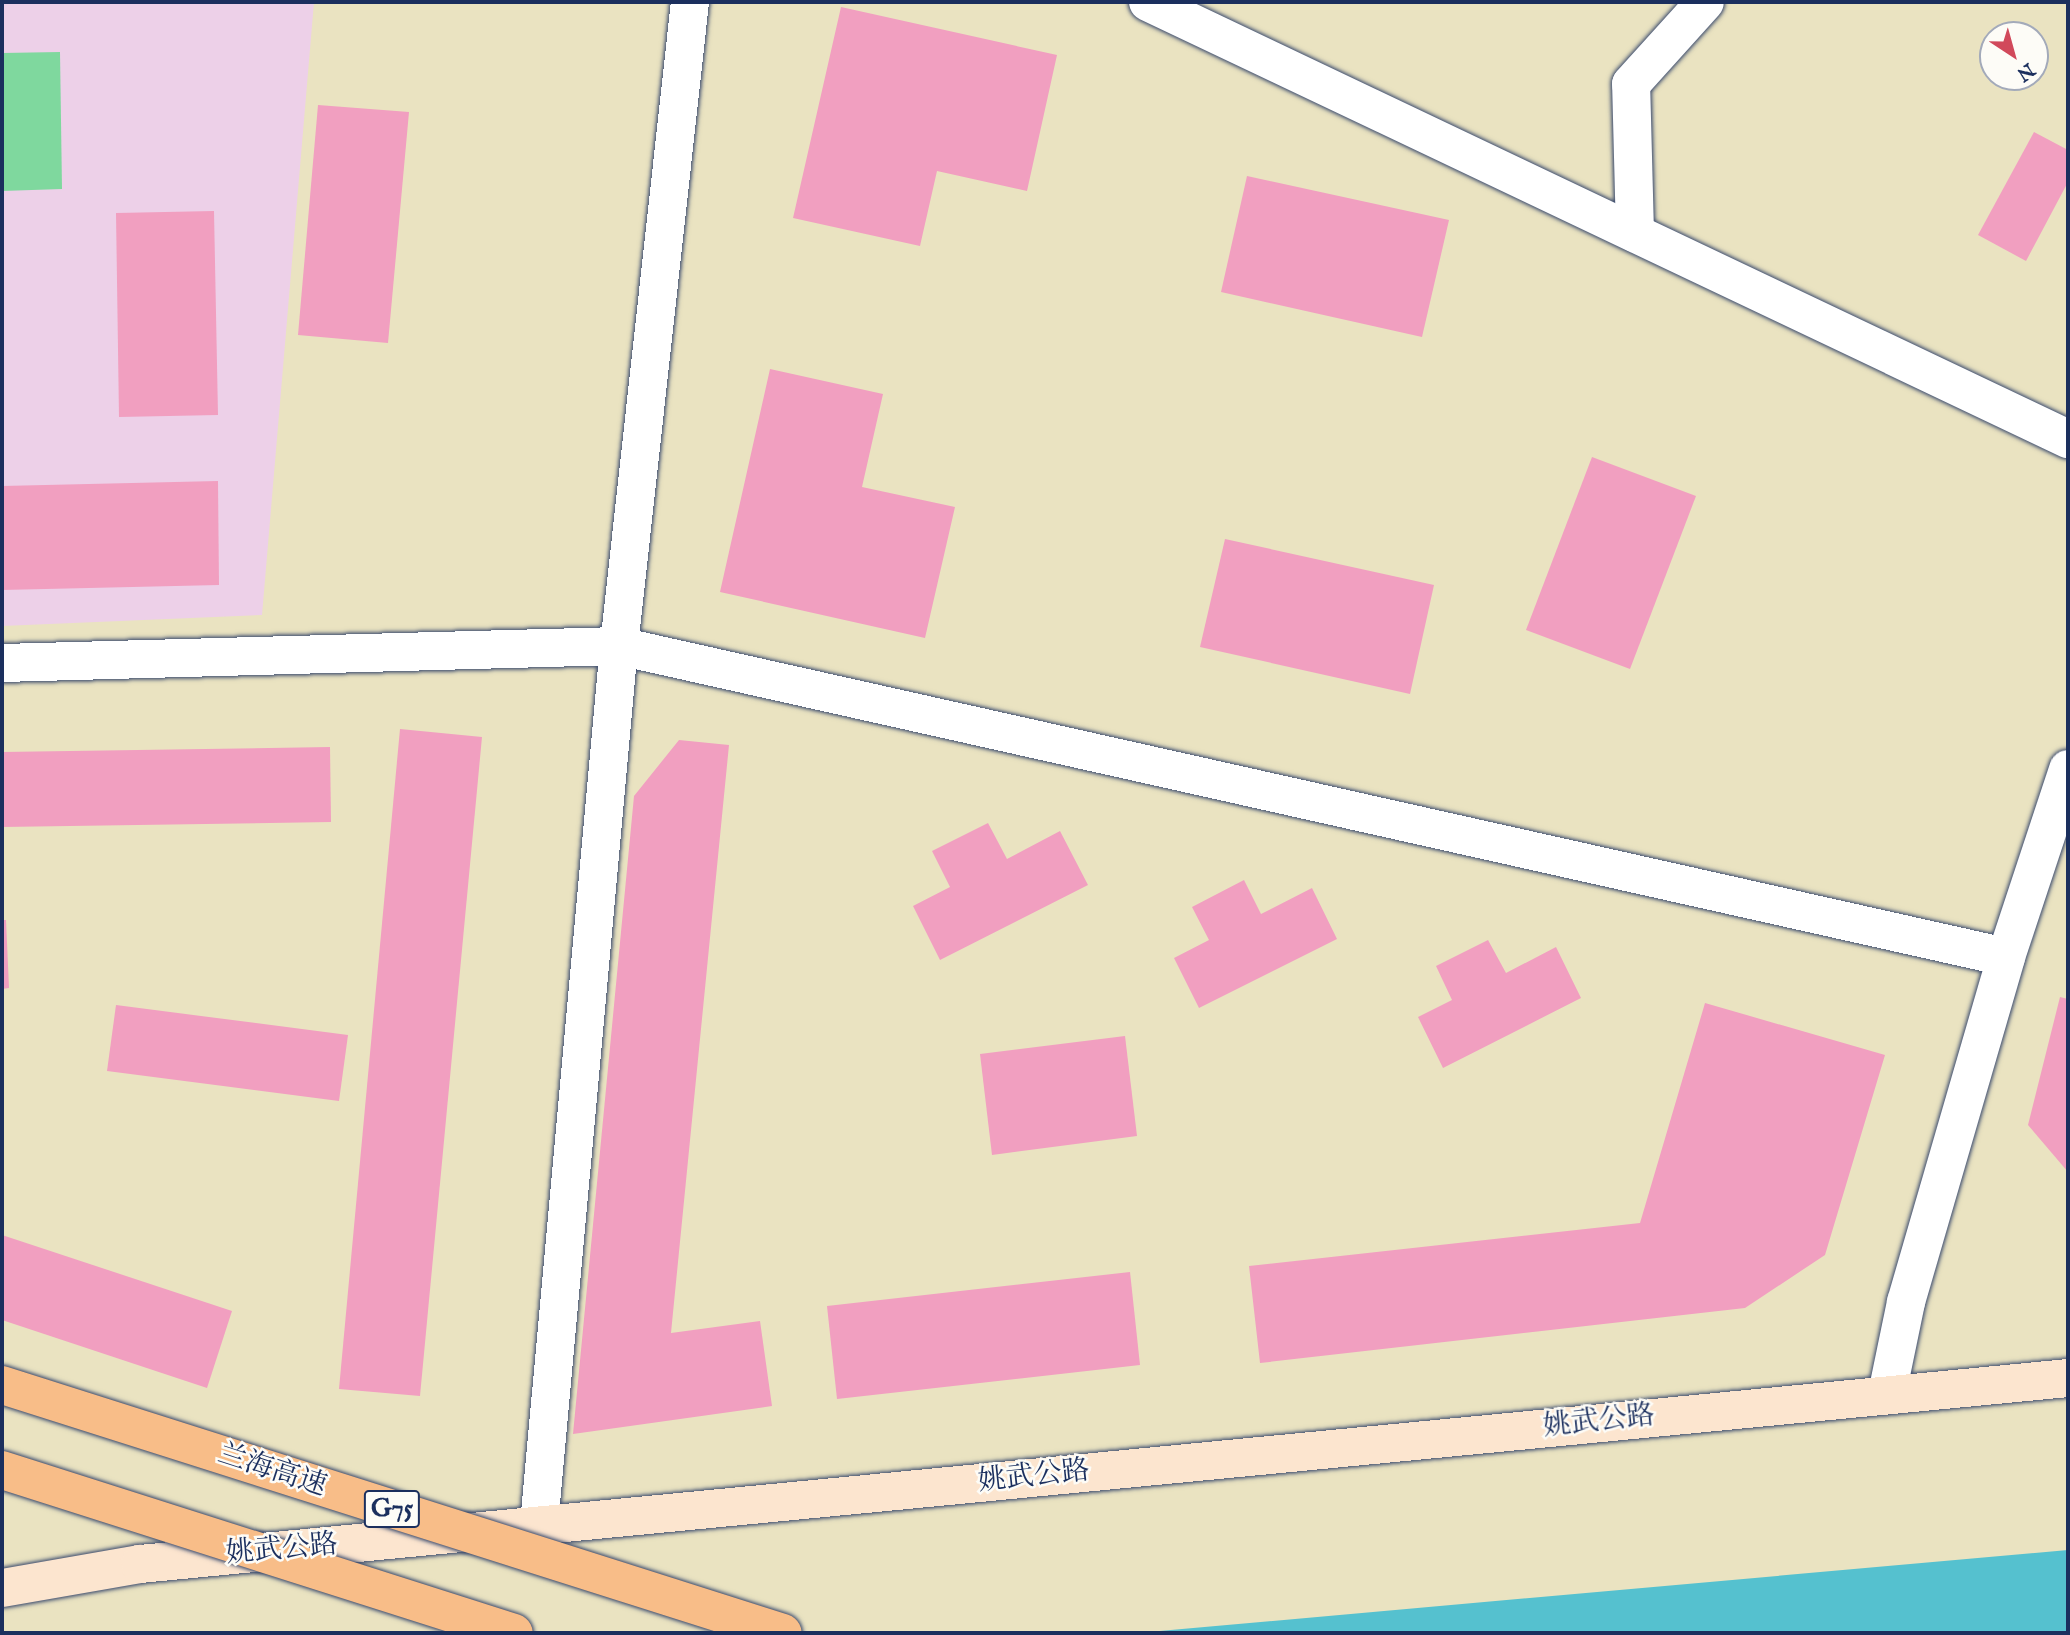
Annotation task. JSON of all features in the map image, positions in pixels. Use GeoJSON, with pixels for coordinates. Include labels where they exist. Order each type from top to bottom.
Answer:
{"type":"FeatureCollection","features":[{"type":"Feature","properties":{"kind":"highway","name":"兰海高速"},"geometry":{"type":"LineString","coordinates":[[2,1385],[783,1633]]}},
{"type":"Feature","properties":{"kind":"highway"},"geometry":{"type":"LineString","coordinates":[[2,1470],[514,1633]]}},
{"type":"Feature","properties":{"kind":"main road","name":"姚武公路"},"geometry":{"type":"LineString","coordinates":[[2,1588],[140,1564],[2068,1378]]}},
{"type":"Feature","properties":{"kind":"street"},"geometry":{"type":"LineString","coordinates":[[539,1525],[619,646],[690,2]]}},
{"type":"Feature","properties":{"kind":"street"},"geometry":{"type":"LineString","coordinates":[[1148,2],[2068,439]]}},
{"type":"Feature","properties":{"kind":"street"},"geometry":{"type":"LineString","coordinates":[[1635,233],[1630,84],[1704,2]]}},
{"type":"Feature","properties":{"kind":"street"},"geometry":{"type":"LineString","coordinates":[[2,663],[619,646],[2006,957]]}},
{"type":"Feature","properties":{"kind":"street"},"geometry":{"type":"LineString","coordinates":[[1887,1394],[1906,1302],[2006,957],[2068,769]]}},
{"type":"Feature","properties":{"kind":"shaded area"},"geometry":{"type":"Polygon","coordinates":[[[2,2],[314,2],[262,615],[2,626],[2,2]]]}},
{"type":"Feature","properties":{"kind":"green space"},"geometry":{"type":"Polygon","coordinates":[[[60,52],[62,189],[2,191],[2,53],[60,52]]]}},
{"type":"Feature","properties":{"kind":"water"},"geometry":{"type":"Polygon","coordinates":[[[2068,1550],[2068,1633],[1137,1633],[2068,1550]]]}},
{"type":"Feature","properties":{"kind":"building"},"geometry":{"type":"Polygon","coordinates":[[[841,7],[1057,55],[1027,191],[937,171],[920,246],[793,218],[841,7]]]}},
{"type":"Feature","properties":{"kind":"building"},"geometry":{"type":"Polygon","coordinates":[[[318,105],[409,112],[388,343],[298,335],[318,105]]]}},
{"type":"Feature","properties":{"kind":"building"},"geometry":{"type":"Polygon","coordinates":[[[2034,132],[2068,150],[2068,182],[2026,261],[1978,235],[2034,132]]]}},
{"type":"Feature","properties":{"kind":"building"},"geometry":{"type":"Polygon","coordinates":[[[1247,176],[1449,220],[1422,337],[1221,292],[1247,176]]]}},
{"type":"Feature","properties":{"kind":"building"},"geometry":{"type":"Polygon","coordinates":[[[214,211],[218,415],[119,417],[116,213],[214,211]]]}},
{"type":"Feature","properties":{"kind":"building"},"geometry":{"type":"Polygon","coordinates":[[[770,369],[883,394],[862,487],[955,507],[925,638],[720,592],[770,369]]]}},
{"type":"Feature","properties":{"kind":"building"},"geometry":{"type":"Polygon","coordinates":[[[1592,457],[1696,496],[1630,669],[1526,630],[1592,457]]]}},
{"type":"Feature","properties":{"kind":"building"},"geometry":{"type":"Polygon","coordinates":[[[218,481],[219,585],[2,590],[2,486],[218,481]]]}},
{"type":"Feature","properties":{"kind":"building"},"geometry":{"type":"Polygon","coordinates":[[[1225,539],[1434,585],[1410,694],[1200,647],[1225,539]]]}},
{"type":"Feature","properties":{"kind":"building"},"geometry":{"type":"Polygon","coordinates":[[[400,729],[482,737],[420,1396],[339,1389],[400,729]]]}},
{"type":"Feature","properties":{"kind":"building"},"geometry":{"type":"Polygon","coordinates":[[[679,740],[729,745],[671,1333],[760,1321],[772,1406],[573,1434],[634,796],[679,740]]]}},
{"type":"Feature","properties":{"kind":"building"},"geometry":{"type":"Polygon","coordinates":[[[330,747],[331,822],[2,827],[2,752],[330,747]]]}},
{"type":"Feature","properties":{"kind":"building"},"geometry":{"type":"Polygon","coordinates":[[[988,823],[1007,859],[1060,831],[1088,885],[940,960],[913,906],[950,887],[932,851],[988,823]]]}},
{"type":"Feature","properties":{"kind":"building"},"geometry":{"type":"Polygon","coordinates":[[[1244,880],[1261,914],[1312,888],[1337,939],[1199,1008],[1174,958],[1209,940],[1192,907],[1244,880]]]}},
{"type":"Feature","properties":{"kind":"building"},"geometry":{"type":"Polygon","coordinates":[[[2,920],[6,920],[9,988],[2,989],[2,920]]]}},
{"type":"Feature","properties":{"kind":"building"},"geometry":{"type":"Polygon","coordinates":[[[1488,940],[1506,973],[1556,947],[1581,998],[1443,1068],[1418,1017],[1452,1000],[1436,966],[1488,940]]]}},
{"type":"Feature","properties":{"kind":"building"},"geometry":{"type":"Polygon","coordinates":[[[2060,997],[2068,999],[2068,1172],[2028,1125],[2060,997]]]}},
{"type":"Feature","properties":{"kind":"building"},"geometry":{"type":"Polygon","coordinates":[[[1705,1003],[1885,1055],[1825,1255],[1745,1308],[1260,1363],[1249,1266],[1640,1223],[1705,1003]]]}},
{"type":"Feature","properties":{"kind":"building"},"geometry":{"type":"Polygon","coordinates":[[[116,1005],[348,1035],[339,1101],[107,1071],[116,1005]]]}},
{"type":"Feature","properties":{"kind":"building"},"geometry":{"type":"Polygon","coordinates":[[[1125,1036],[1137,1136],[992,1155],[980,1054],[1125,1036]]]}},
{"type":"Feature","properties":{"kind":"building"},"geometry":{"type":"Polygon","coordinates":[[[2,1235],[232,1311],[207,1388],[2,1320],[2,1235]]]}},
{"type":"Feature","properties":{"kind":"building"},"geometry":{"type":"Polygon","coordinates":[[[1130,1272],[1140,1365],[837,1399],[827,1306],[1130,1272]]]}}]}
